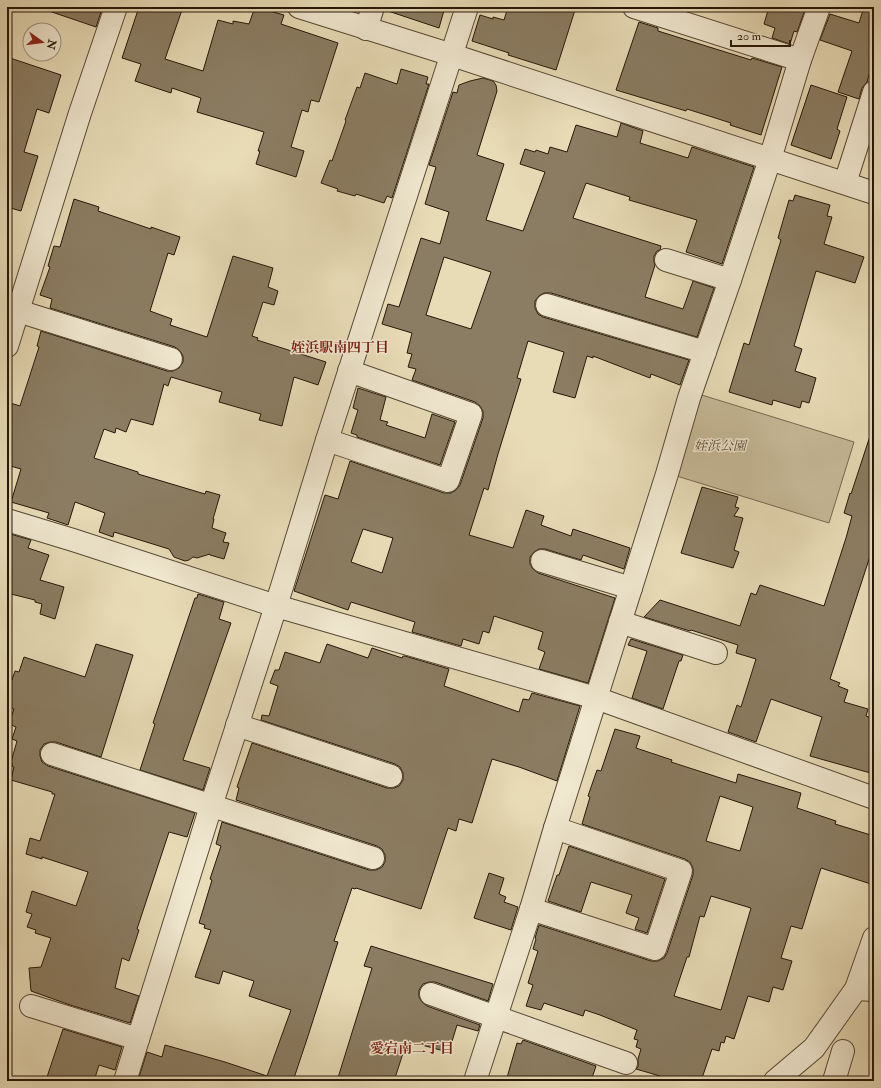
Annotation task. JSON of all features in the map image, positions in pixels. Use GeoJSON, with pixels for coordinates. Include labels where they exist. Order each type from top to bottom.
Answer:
{"type":"FeatureCollection","features":[{"type":"Feature","properties":{"kind":"street"},"geometry":{"type":"LineString","coordinates":[[7,346],[80,113],[116,7]]}},
{"type":"Feature","properties":{"kind":"street"},"geometry":{"type":"LineString","coordinates":[[299,7],[452,55],[874,193]]}},
{"type":"Feature","properties":{"kind":"street"},"geometry":{"type":"LineString","coordinates":[[366,29],[373,7]]}},
{"type":"Feature","properties":{"kind":"street"},"geometry":{"type":"LineString","coordinates":[[125,1081],[211,806],[276,606],[327,440],[467,7]]}},
{"type":"Feature","properties":{"kind":"street"},"geometry":{"type":"LineString","coordinates":[[634,7],[800,60]]}},
{"type":"Feature","properties":{"kind":"street"},"geometry":{"type":"LineString","coordinates":[[475,1081],[531,909],[704,352],[730,280],[770,159],[800,60],[819,7]]}},
{"type":"Feature","properties":{"kind":"street"},"geometry":{"type":"LineString","coordinates":[[845,183],[874,92]]}},
{"type":"Feature","properties":{"kind":"street"},"geometry":{"type":"LineString","coordinates":[[666,260],[730,280]]}},
{"type":"Feature","properties":{"kind":"street"},"geometry":{"type":"LineString","coordinates":[[547,305],[704,352]]}},
{"type":"Feature","properties":{"kind":"street"},"geometry":{"type":"LineString","coordinates":[[18,311],[171,359]]}},
{"type":"Feature","properties":{"kind":"street"},"geometry":{"type":"LineString","coordinates":[[327,440],[448,481],[471,414],[349,372]]}},
{"type":"Feature","properties":{"kind":"street"},"geometry":{"type":"LineString","coordinates":[[7,520],[276,606],[596,698],[874,798]]}},
{"type":"Feature","properties":{"kind":"street"},"geometry":{"type":"LineString","coordinates":[[542,561],[631,588]]}},
{"type":"Feature","properties":{"kind":"street"},"geometry":{"type":"LineString","coordinates":[[620,622],[716,653]]}},
{"type":"Feature","properties":{"kind":"street"},"geometry":{"type":"LineString","coordinates":[[237,725],[391,776]]}},
{"type":"Feature","properties":{"kind":"street"},"geometry":{"type":"LineString","coordinates":[[52,754],[373,858]]}},
{"type":"Feature","properties":{"kind":"street"},"geometry":{"type":"LineString","coordinates":[[531,909],[655,949],[681,871],[555,828]]}},
{"type":"Feature","properties":{"kind":"street"},"geometry":{"type":"LineString","coordinates":[[775,1081],[814,1048],[865,989],[874,938]]}},
{"type":"Feature","properties":{"kind":"street"},"geometry":{"type":"LineString","coordinates":[[430,994],[626,1063]]}},
{"type":"Feature","properties":{"kind":"street"},"geometry":{"type":"LineString","coordinates":[[31,1006],[138,1039]]}},
{"type":"Feature","properties":{"kind":"street"},"geometry":{"type":"LineString","coordinates":[[834,1081],[843,1051]]}},
{"type":"Feature","properties":{"kind":"green space","name":"姪浜公園"},"geometry":{"type":"Polygon","coordinates":[[[692,392],[854,442],[829,523],[667,473],[692,392]]]}},
{"type":"Feature","properties":{"kind":"building"},"geometry":{"type":"Polygon","coordinates":[[[46,7],[96,7],[102,9],[96,27],[46,10],[46,7]]]}},
{"type":"Feature","properties":{"kind":"building"},"geometry":{"type":"Polygon","coordinates":[[[139,7],[183,7],[165,59],[203,71],[218,20],[233,24],[233,21],[249,24],[255,7],[284,15],[281,24],[338,43],[319,102],[311,100],[308,112],[302,110],[291,147],[304,151],[296,177],[256,164],[260,151],[258,151],[264,132],[197,112],[201,98],[172,88],[171,93],[135,81],[141,64],[122,58],[139,7]]]}},
{"type":"Feature","properties":{"kind":"building"},"geometry":{"type":"Polygon","coordinates":[[[386,7],[445,7],[439,28],[385,10],[386,7]]]}},
{"type":"Feature","properties":{"kind":"building"},"geometry":{"type":"Polygon","coordinates":[[[508,7],[566,7],[575,10],[556,70],[508,55],[509,53],[472,41],[480,15],[493,19],[493,17],[504,20],[508,7]]]}},
{"type":"Feature","properties":{"kind":"building"},"geometry":{"type":"Polygon","coordinates":[[[769,7],[806,7],[797,32],[794,31],[790,44],[772,38],[775,28],[764,24],[769,7]]]}},
{"type":"Feature","properties":{"kind":"building"},"geometry":{"type":"Polygon","coordinates":[[[864,7],[874,7],[874,58],[867,82],[862,88],[859,99],[838,92],[852,51],[820,40],[830,14],[859,23],[864,7]]]}},
{"type":"Feature","properties":{"kind":"building"},"geometry":{"type":"Polygon","coordinates":[[[639,22],[658,28],[658,31],[751,60],[752,58],[782,67],[761,135],[730,125],[731,123],[687,109],[686,111],[616,90],[639,22]]]}},
{"type":"Feature","properties":{"kind":"building"},"geometry":{"type":"Polygon","coordinates":[[[7,57],[61,75],[49,113],[37,109],[24,152],[38,156],[21,211],[7,207],[7,57]]]}},
{"type":"Feature","properties":{"kind":"building"},"geometry":{"type":"Polygon","coordinates":[[[401,69],[428,77],[426,84],[429,84],[392,198],[387,196],[384,203],[356,194],[355,196],[337,191],[338,189],[321,183],[330,160],[332,161],[357,87],[360,88],[365,73],[397,84],[401,69]]]}},
{"type":"Feature","properties":{"kind":"building"},"geometry":{"type":"Polygon","coordinates":[[[483,78],[493,81],[496,85],[497,91],[477,155],[504,164],[486,220],[523,231],[545,172],[520,164],[525,149],[535,152],[536,150],[548,154],[550,147],[567,152],[576,125],[617,137],[621,123],[643,131],[640,143],[688,158],[692,147],[754,167],[722,264],[686,252],[697,220],[629,200],[630,197],[586,183],[573,218],[661,246],[660,250],[657,251],[654,256],[655,265],[645,297],[683,309],[693,281],[714,288],[697,337],[551,293],[544,293],[535,301],[535,308],[538,314],[543,317],[689,360],[680,385],[651,374],[650,378],[593,356],[593,358],[587,356],[575,398],[553,392],[564,352],[528,341],[517,378],[521,379],[488,490],[484,488],[469,535],[513,548],[526,510],[544,516],[541,525],[571,536],[573,529],[630,548],[624,569],[583,555],[581,560],[545,549],[539,549],[530,557],[530,564],[538,573],[615,598],[588,683],[539,669],[545,652],[538,649],[543,632],[494,616],[489,633],[483,631],[479,644],[463,639],[461,646],[412,632],[415,622],[351,602],[348,610],[294,591],[325,495],[338,499],[350,461],[444,493],[451,493],[460,485],[483,418],[483,411],[475,402],[412,380],[416,369],[408,367],[412,354],[407,353],[412,333],[382,324],[388,304],[399,307],[421,238],[440,244],[449,212],[425,204],[436,167],[429,165],[453,92],[457,93],[459,85],[483,78]],[[444,257],[426,315],[471,329],[491,272],[444,257]],[[363,529],[351,562],[382,573],[393,538],[363,529]]]}},
{"type":"Feature","properties":{"kind":"building"},"geometry":{"type":"Polygon","coordinates":[[[811,85],[847,97],[837,129],[840,131],[831,159],[791,145],[811,85]]]}},
{"type":"Feature","properties":{"kind":"building"},"geometry":{"type":"Polygon","coordinates":[[[795,195],[830,205],[827,216],[832,217],[824,244],[864,257],[855,283],[816,271],[794,346],[802,349],[795,371],[816,378],[809,403],[802,401],[800,408],[773,400],[772,405],[729,392],[744,343],[749,345],[781,240],[778,238],[789,200],[793,201],[795,195]]]}},
{"type":"Feature","properties":{"kind":"building"},"geometry":{"type":"Polygon","coordinates":[[[74,199],[99,207],[98,211],[180,237],[174,255],[168,253],[150,311],[172,319],[170,325],[207,337],[233,256],[273,268],[268,287],[278,291],[274,305],[263,302],[252,336],[258,338],[257,340],[326,362],[318,385],[294,377],[282,426],[259,420],[261,414],[219,402],[222,392],[171,377],[168,386],[164,384],[153,425],[131,419],[126,432],[116,428],[115,433],[104,429],[94,458],[138,472],[138,474],[205,494],[206,491],[220,495],[212,528],[226,533],[223,542],[229,543],[224,559],[210,554],[197,558],[193,557],[185,561],[174,557],[169,549],[114,532],[113,537],[99,532],[105,513],[75,502],[68,525],[47,518],[49,513],[11,502],[21,469],[7,465],[7,402],[20,406],[39,347],[37,346],[41,331],[167,371],[173,371],[179,368],[183,362],[183,356],[175,347],[50,308],[52,299],[40,295],[50,267],[48,266],[54,246],[60,247],[74,199]]]}},
{"type":"Feature","properties":{"kind":"building"},"geometry":{"type":"Polygon","coordinates":[[[358,388],[386,397],[380,420],[388,422],[386,425],[425,438],[432,414],[455,422],[440,465],[357,437],[357,435],[351,433],[358,410],[353,408],[358,388]]]}},
{"type":"Feature","properties":{"kind":"building"},"geometry":{"type":"Polygon","coordinates":[[[871,433],[874,434],[874,544],[830,679],[840,683],[838,686],[848,690],[844,702],[868,709],[866,716],[874,719],[874,774],[810,756],[822,717],[771,699],[756,742],[728,732],[737,705],[741,707],[756,659],[736,653],[738,645],[644,617],[660,600],[740,626],[751,593],[756,595],[760,585],[824,606],[852,516],[844,513],[871,433]]]}},
{"type":"Feature","properties":{"kind":"building"},"geometry":{"type":"Polygon","coordinates":[[[702,487],[738,497],[735,507],[739,508],[734,516],[743,518],[734,550],[739,552],[733,568],[681,553],[702,487]]]}},
{"type":"Feature","properties":{"kind":"building"},"geometry":{"type":"Polygon","coordinates":[[[7,533],[31,540],[28,548],[49,555],[40,580],[64,587],[55,619],[40,614],[42,604],[35,602],[35,600],[7,593],[7,533]]]}},
{"type":"Feature","properties":{"kind":"building"},"geometry":{"type":"Polygon","coordinates":[[[198,594],[224,602],[219,619],[231,623],[183,760],[210,768],[203,790],[140,770],[155,724],[153,723],[195,598],[197,598],[198,594]]]}},
{"type":"Feature","properties":{"kind":"building"},"geometry":{"type":"Polygon","coordinates":[[[631,639],[683,655],[681,661],[679,661],[663,709],[632,698],[647,651],[628,645],[631,639]]]}},
{"type":"Feature","properties":{"kind":"building"},"geometry":{"type":"Polygon","coordinates":[[[96,644],[133,655],[101,757],[56,742],[50,742],[44,744],[40,750],[42,762],[48,766],[195,813],[187,837],[169,832],[137,929],[139,930],[129,961],[122,958],[115,988],[139,996],[130,1023],[70,1005],[31,991],[29,968],[41,967],[51,938],[35,933],[36,930],[27,927],[32,914],[26,912],[32,891],[76,906],[88,872],[42,857],[42,859],[26,854],[30,838],[40,841],[55,794],[11,780],[14,767],[12,766],[11,762],[17,741],[12,739],[16,727],[9,724],[14,709],[7,706],[7,694],[15,671],[19,672],[24,657],[85,677],[96,644]]]}},
{"type":"Feature","properties":{"kind":"building"},"geometry":{"type":"Polygon","coordinates":[[[327,644],[368,658],[372,648],[402,658],[405,656],[449,669],[444,686],[519,712],[523,699],[529,700],[532,693],[580,706],[557,781],[492,759],[472,823],[459,819],[456,831],[448,828],[421,909],[352,888],[334,941],[338,942],[293,1081],[152,1081],[139,1077],[147,1052],[162,1057],[165,1045],[267,1076],[291,1010],[249,996],[254,981],[223,971],[219,984],[195,977],[211,930],[204,928],[205,925],[199,923],[212,880],[210,879],[221,846],[216,844],[222,822],[369,870],[376,870],[382,867],[385,862],[385,855],[382,849],[377,846],[236,800],[239,788],[237,787],[252,743],[387,788],[399,786],[403,780],[403,773],[400,767],[395,764],[261,720],[262,715],[269,716],[278,686],[270,683],[275,670],[279,670],[285,652],[320,663],[327,644]]]}},
{"type":"Feature","properties":{"kind":"building"},"geometry":{"type":"Polygon","coordinates":[[[615,729],[640,736],[636,748],[672,760],[671,762],[736,783],[738,774],[801,793],[797,808],[836,821],[835,824],[874,836],[874,885],[821,868],[802,929],[791,926],[781,958],[792,961],[783,990],[773,987],[769,1002],[748,996],[734,1039],[726,1036],[724,1043],[721,1042],[719,1051],[712,1049],[701,1081],[658,1081],[660,1076],[636,1069],[638,1067],[638,1059],[641,1049],[636,1047],[638,1040],[634,1039],[637,1030],[585,1010],[583,1016],[544,1003],[541,1010],[526,1006],[533,985],[528,983],[538,951],[533,949],[539,925],[651,961],[658,961],[664,958],[667,953],[693,875],[693,868],[690,862],[685,859],[582,824],[590,797],[588,796],[597,770],[601,771],[615,729]],[[720,796],[706,841],[740,851],[753,807],[720,796]],[[711,896],[704,917],[700,916],[689,957],[687,957],[674,996],[721,1010],[751,908],[711,896]]]}},
{"type":"Feature","properties":{"kind":"building"},"geometry":{"type":"Polygon","coordinates":[[[569,846],[665,879],[647,933],[635,929],[639,918],[626,913],[632,895],[591,882],[581,912],[548,901],[569,846]]]}},
{"type":"Feature","properties":{"kind":"building"},"geometry":{"type":"Polygon","coordinates":[[[489,873],[504,878],[499,894],[506,897],[504,902],[518,907],[511,930],[474,918],[489,873]]]}},
{"type":"Feature","properties":{"kind":"building"},"geometry":{"type":"Polygon","coordinates":[[[371,946],[493,984],[488,1001],[435,982],[423,984],[419,990],[419,997],[422,1002],[427,1006],[480,1025],[478,1031],[457,1025],[450,1048],[445,1047],[444,1051],[407,1041],[394,1081],[337,1081],[372,968],[364,966],[371,946]]]}},
{"type":"Feature","properties":{"kind":"building"},"geometry":{"type":"Polygon","coordinates":[[[63,1029],[122,1047],[115,1070],[99,1065],[94,1081],[59,1081],[47,1077],[63,1029]]]}},
{"type":"Feature","properties":{"kind":"building"},"geometry":{"type":"Polygon","coordinates":[[[523,1040],[596,1066],[591,1081],[506,1081],[517,1043],[521,1044],[523,1040]]]}},
{"type":"Feature","properties":{"kind":"district","name":"姪浜駅南四丁目"},"geometry":{"type":"Point","coordinates":[340,347]}},
{"type":"Feature","properties":{"kind":"district","name":"愛宕南二丁目"},"geometry":{"type":"Point","coordinates":[412,1048]}}]}
